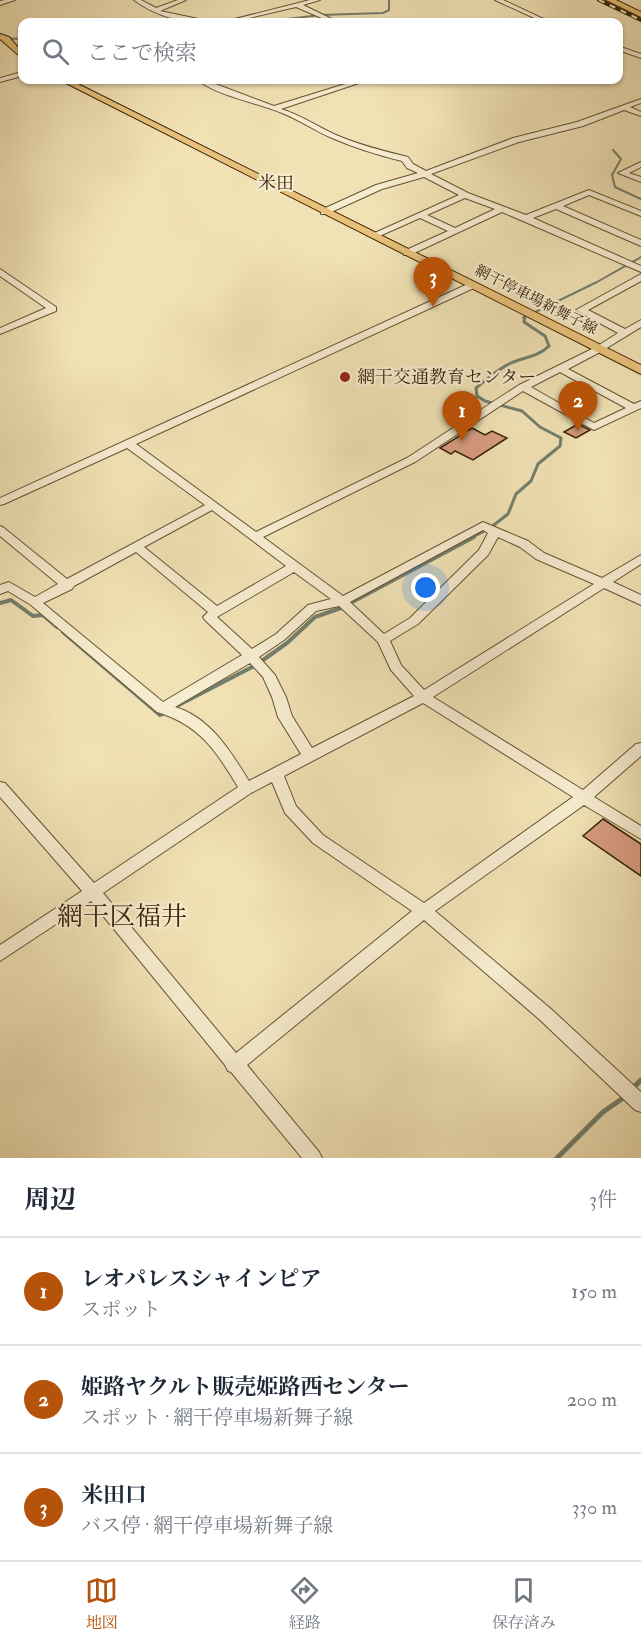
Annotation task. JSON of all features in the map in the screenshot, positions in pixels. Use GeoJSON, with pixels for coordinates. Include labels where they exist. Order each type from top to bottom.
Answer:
{"type":"FeatureCollection","features":[{"type":"Feature","properties":{"kind":"main road"},"geometry":{"type":"LineString","coordinates":[[610,0],[641,15]]}},
{"type":"Feature","properties":{"kind":"main road"},"geometry":{"type":"LineString","coordinates":[[0,36],[6,39],[18,52]]}},
{"type":"Feature","properties":{"kind":"main road","name":"網干停車場新舞子線"},"geometry":{"type":"LineString","coordinates":[[72,84],[641,370]]}},
{"type":"Feature","properties":{"kind":"street"},"geometry":{"type":"LineString","coordinates":[[0,3],[12,0]]}},
{"type":"Feature","properties":{"kind":"street"},"geometry":{"type":"LineString","coordinates":[[137,0],[154,11],[190,18]]}},
{"type":"Feature","properties":{"kind":"street"},"geometry":{"type":"LineString","coordinates":[[154,11],[183,0]]}},
{"type":"Feature","properties":{"kind":"street"},"geometry":{"type":"LineString","coordinates":[[290,0],[326,18]]}},
{"type":"Feature","properties":{"kind":"street"},"geometry":{"type":"LineString","coordinates":[[242,18],[317,0]]}},
{"type":"Feature","properties":{"kind":"street"},"geometry":{"type":"LineString","coordinates":[[307,1],[326,0]]}},
{"type":"Feature","properties":{"kind":"street"},"geometry":{"type":"LineString","coordinates":[[498,0],[534,18]]}},
{"type":"Feature","properties":{"kind":"street"},"geometry":{"type":"LineString","coordinates":[[623,50],[641,56]]}},
{"type":"Feature","properties":{"kind":"street"},"geometry":{"type":"LineString","coordinates":[[0,80],[18,75]]}},
{"type":"Feature","properties":{"kind":"street"},"geometry":{"type":"LineString","coordinates":[[210,84],[250,101],[276,108],[335,137],[371,151],[405,159],[410,166],[465,195],[526,218],[641,269]]}},
{"type":"Feature","properties":{"kind":"street"},"geometry":{"type":"LineString","coordinates":[[276,108],[351,84]]}},
{"type":"Feature","properties":{"kind":"street"},"geometry":{"type":"LineString","coordinates":[[324,212],[379,187],[425,174],[516,140],[580,124],[641,100]]}},
{"type":"Feature","properties":{"kind":"street"},"geometry":{"type":"LineString","coordinates":[[623,107],[641,114]]}},
{"type":"Feature","properties":{"kind":"street"},"geometry":{"type":"LineString","coordinates":[[641,164],[622,173],[641,180]]}},
{"type":"Feature","properties":{"kind":"street"},"geometry":{"type":"LineString","coordinates":[[526,218],[589,192],[641,214]]}},
{"type":"Feature","properties":{"kind":"street"},"geometry":{"type":"LineString","coordinates":[[372,236],[465,195]]}},
{"type":"Feature","properties":{"kind":"street"},"geometry":{"type":"LineString","coordinates":[[557,206],[641,243]]}},
{"type":"Feature","properties":{"kind":"street"},"geometry":{"type":"LineString","coordinates":[[407,253],[500,210]]}},
{"type":"Feature","properties":{"kind":"street"},"geometry":{"type":"LineString","coordinates":[[421,215],[455,231]]}},
{"type":"Feature","properties":{"kind":"street"},"geometry":{"type":"LineString","coordinates":[[0,272],[53,309],[0,331]]}},
{"type":"Feature","properties":{"kind":"street"},"geometry":{"type":"LineString","coordinates":[[626,333],[581,310],[641,278]]}},
{"type":"Feature","properties":{"kind":"street"},"geometry":{"type":"LineString","coordinates":[[0,502],[473,285]]}},
{"type":"Feature","properties":{"kind":"street"},"geometry":{"type":"LineString","coordinates":[[257,536],[411,460],[524,387],[599,349],[641,323]]}},
{"type":"Feature","properties":{"kind":"street"},"geometry":{"type":"LineString","coordinates":[[561,369],[638,406]]}},
{"type":"Feature","properties":{"kind":"street"},"geometry":{"type":"LineString","coordinates":[[524,387],[594,427],[638,406]]}},
{"type":"Feature","properties":{"kind":"street"},"geometry":{"type":"LineString","coordinates":[[128,443],[257,536],[345,604],[383,640],[396,667],[423,697],[641,833]]}},
{"type":"Feature","properties":{"kind":"street"},"geometry":{"type":"LineString","coordinates":[[35,602],[213,505]]}},
{"type":"Feature","properties":{"kind":"street"},"geometry":{"type":"LineString","coordinates":[[162,709],[234,668],[255,661],[312,608],[345,604],[483,526],[524,544],[540,556],[630,594],[641,601]]}},
{"type":"Feature","properties":{"kind":"street"},"geometry":{"type":"LineString","coordinates":[[0,530],[68,586]]}},
{"type":"Feature","properties":{"kind":"street"},"geometry":{"type":"LineString","coordinates":[[383,640],[414,621],[484,552],[490,530]]}},
{"type":"Feature","properties":{"kind":"street"},"geometry":{"type":"LineString","coordinates":[[138,547],[216,612]]}},
{"type":"Feature","properties":{"kind":"street"},"geometry":{"type":"LineString","coordinates":[[0,954],[246,789],[423,697],[641,559]]}},
{"type":"Feature","properties":{"kind":"street"},"geometry":{"type":"LineString","coordinates":[[295,566],[208,617],[255,661],[279,697],[285,717],[309,756]]}},
{"type":"Feature","properties":{"kind":"street"},"geometry":{"type":"LineString","coordinates":[[0,590],[9,586],[35,602],[162,709],[175,711],[199,727],[226,756],[246,789]]}},
{"type":"Feature","properties":{"kind":"street"},"geometry":{"type":"LineString","coordinates":[[234,1065],[423,911],[584,797],[641,748]]}},
{"type":"Feature","properties":{"kind":"street"},"geometry":{"type":"LineString","coordinates":[[276,773],[290,809],[318,839],[423,911],[545,1014],[641,1104]]}},
{"type":"Feature","properties":{"kind":"street"},"geometry":{"type":"LineString","coordinates":[[0,787],[92,891],[313,1158]]}},
{"type":"Feature","properties":{"kind":"building"},"geometry":{"type":"Polygon","coordinates":[[[578,424],[590,430],[576,438],[564,432],[578,424]]]}},
{"type":"Feature","properties":{"kind":"building"},"geometry":{"type":"Polygon","coordinates":[[[472,428],[485,435],[492,431],[507,438],[473,460],[455,451],[451,454],[440,448],[472,428]]]}},
{"type":"Feature","properties":{"kind":"building"},"geometry":{"type":"Polygon","coordinates":[[[603,819],[641,844],[641,876],[583,836],[603,819]]]}},
{"type":"Feature","properties":{"kind":"waterway"},"geometry":{"type":"LineString","coordinates":[[296,18],[383,13],[389,10],[389,0]]}},
{"type":"Feature","properties":{"kind":"waterway"},"geometry":{"type":"LineString","coordinates":[[0,38],[18,39]]}},
{"type":"Feature","properties":{"kind":"waterway"},"geometry":{"type":"LineString","coordinates":[[613,150],[621,159],[612,175],[615,187],[641,199]]}},
{"type":"Feature","properties":{"kind":"waterway"},"geometry":{"type":"LineString","coordinates":[[525,317],[597,282],[641,257]]}},
{"type":"Feature","properties":{"kind":"waterway"},"geometry":{"type":"LineString","coordinates":[[471,538],[490,528],[508,514],[516,494],[531,481],[538,464],[560,446],[561,438],[540,427],[522,411],[485,401],[477,396],[476,388],[497,371],[549,346],[545,336],[524,322],[525,317]]}},
{"type":"Feature","properties":{"kind":"waterway"},"geometry":{"type":"LineString","coordinates":[[171,709],[256,665],[287,643],[315,617],[341,608],[474,537]]}},
{"type":"Feature","properties":{"kind":"waterway"},"geometry":{"type":"LineString","coordinates":[[0,603],[11,600],[33,616],[43,615],[57,627]]}},
{"type":"Feature","properties":{"kind":"waterway"},"geometry":{"type":"LineString","coordinates":[[63,632],[160,715],[165,713]]}},
{"type":"Feature","properties":{"kind":"waterway"},"geometry":{"type":"LineString","coordinates":[[631,1090],[641,1080]]}},
{"type":"Feature","properties":{"kind":"waterway"},"geometry":{"type":"LineString","coordinates":[[557,1158],[603,1112],[626,1096]]}},
{"type":"Feature","properties":{"kind":"railway"},"geometry":{"type":"LineString","coordinates":[[599,0],[641,20]]}},
{"type":"Feature","properties":{"kind":"place","name":"米田口"},"geometry":{"type":"Point","coordinates":[433,307]}},
{"type":"Feature","properties":{"kind":"place","name":"網干交通教育センター"},"geometry":{"type":"Point","coordinates":[345,377]}},
{"type":"Feature","properties":{"kind":"place","name":"姫路ヤクルト販売姫路西センター"},"geometry":{"type":"Point","coordinates":[578,431]}},
{"type":"Feature","properties":{"kind":"place","name":"レオパレスシャインピア"},"geometry":{"type":"Point","coordinates":[462,441]}},
{"type":"Feature","properties":{"kind":"district","name":"米田"},"geometry":{"type":"Point","coordinates":[276,183]}},
{"type":"Feature","properties":{"kind":"district","name":"網干区福井"},"geometry":{"type":"Point","coordinates":[122,917]}}]}
